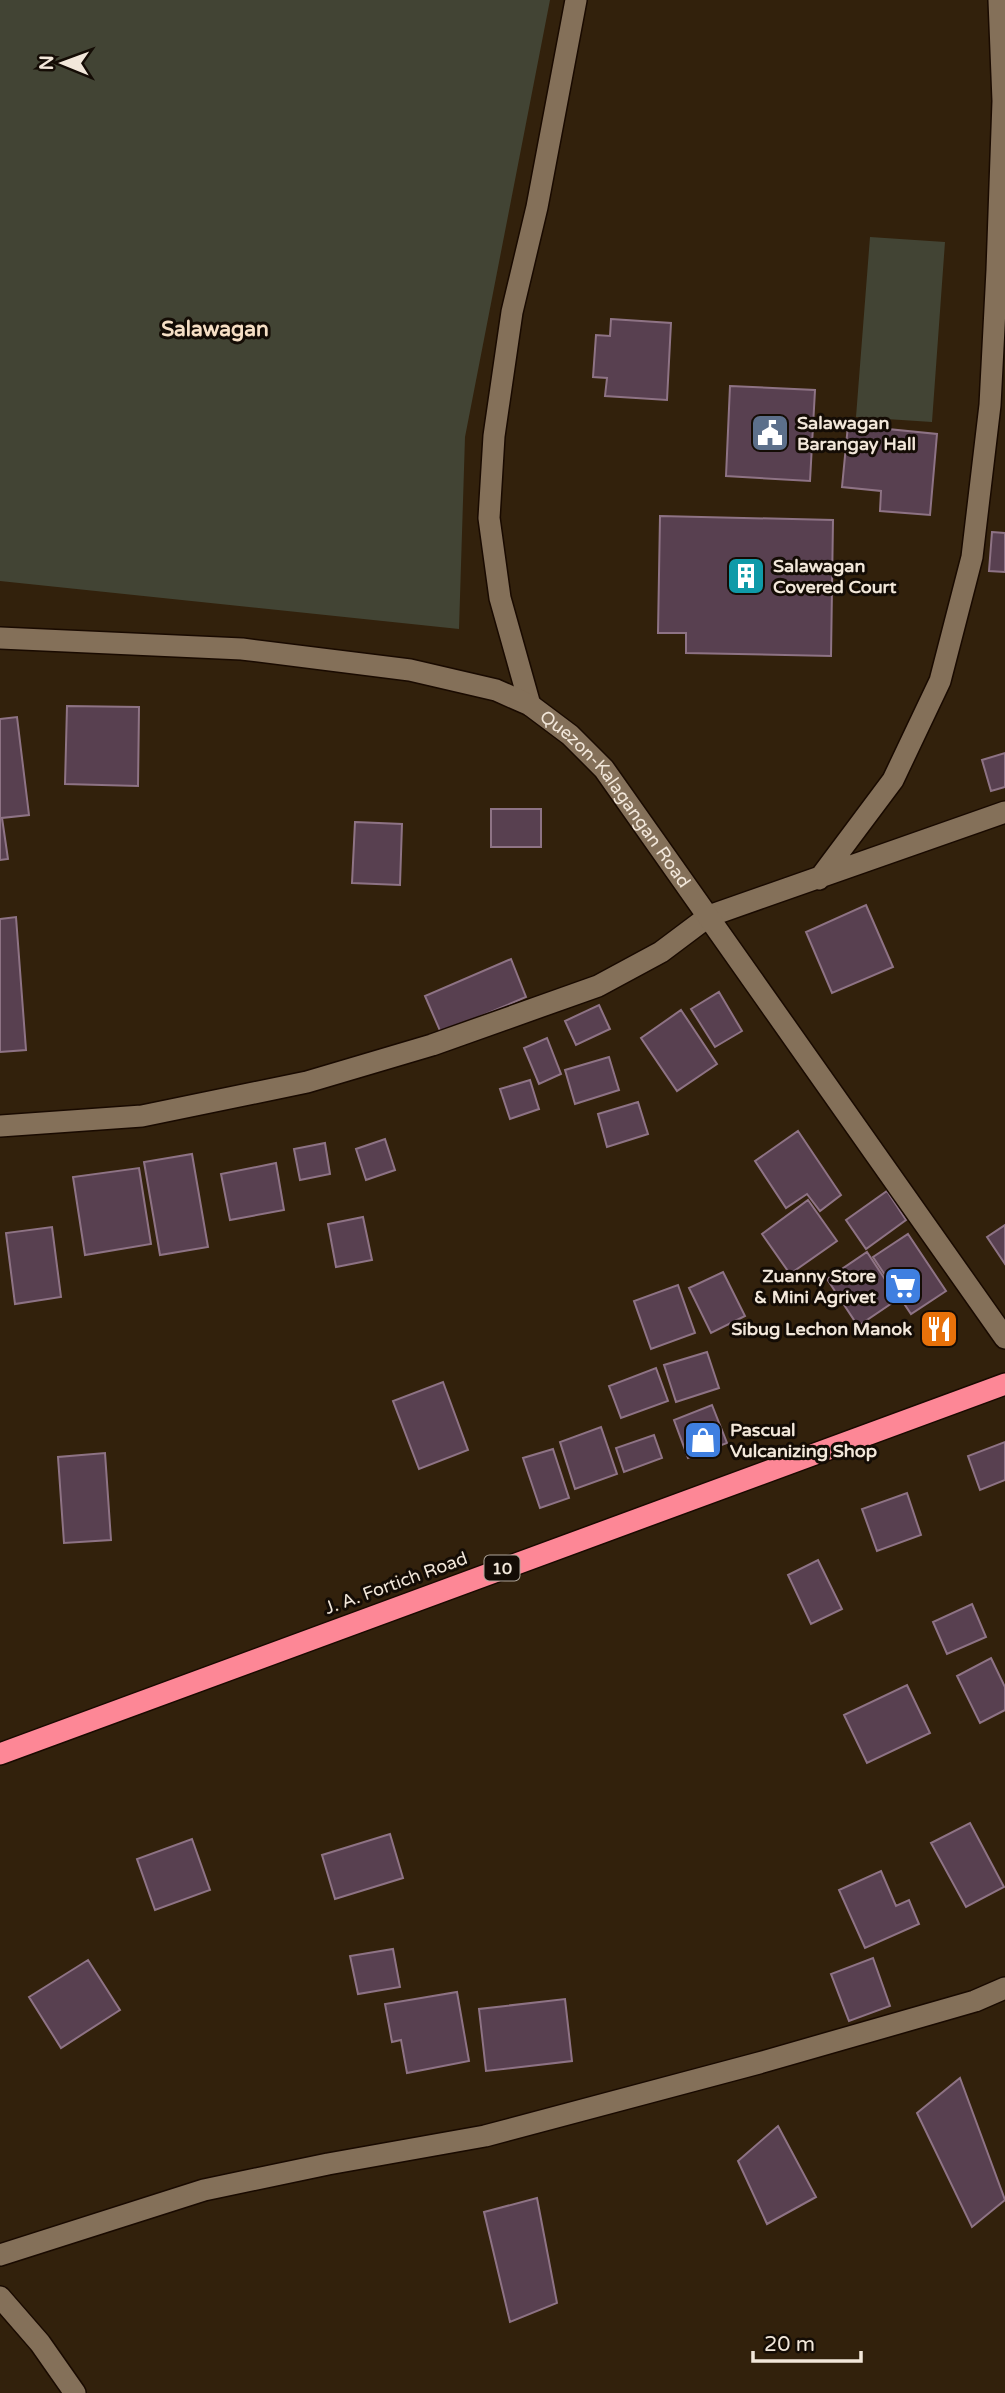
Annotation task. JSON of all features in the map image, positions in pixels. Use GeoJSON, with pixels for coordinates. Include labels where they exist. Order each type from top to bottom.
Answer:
{"type":"FeatureCollection","features":[{"type":"Feature","properties":{"kind":"highway","name":"J. A. Fortich Road"},"geometry":{"type":"LineString","coordinates":[[0,1754],[1005,1384]]}},
{"type":"Feature","properties":{"kind":"street"},"geometry":{"type":"LineString","coordinates":[[530,705],[500,598],[489,518],[494,436],[512,312],[537,206],[576,0]]}},
{"type":"Feature","properties":{"kind":"street"},"geometry":{"type":"LineString","coordinates":[[819,879],[893,780],[940,681],[972,557],[990,405],[997,270],[1003,101],[999,0]]}},
{"type":"Feature","properties":{"kind":"street","name":"Quezon-Kalagangan Road"},"geometry":{"type":"LineString","coordinates":[[0,638],[242,649],[371,665],[410,670],[496,690],[530,705],[570,735],[604,769],[1005,1338]]}},
{"type":"Feature","properties":{"kind":"street"},"geometry":{"type":"LineString","coordinates":[[0,1126],[142,1116],[307,1082],[432,1045],[598,986],[660,952],[709,916],[1005,812]]}},
{"type":"Feature","properties":{"kind":"street"},"geometry":{"type":"LineString","coordinates":[[0,2255],[204,2190],[328,2164],[485,2136],[621,2101],[975,2001],[1005,1988]]}},
{"type":"Feature","properties":{"kind":"street"},"geometry":{"type":"LineString","coordinates":[[0,2297],[40,2343],[75,2393]]}},
{"type":"Feature","properties":{"kind":"green space"},"geometry":{"type":"Polygon","coordinates":[[[0,0],[550,0],[465,437],[459,629],[0,581],[0,0]]]}},
{"type":"Feature","properties":{"kind":"green space"},"geometry":{"type":"Polygon","coordinates":[[[870,237],[945,242],[932,422],[856,417],[870,237]]]}},
{"type":"Feature","properties":{"kind":"building"},"geometry":{"type":"Polygon","coordinates":[[[611,319],[671,323],[667,400],[605,396],[607,378],[593,377],[596,335],[610,336],[611,319]]]}},
{"type":"Feature","properties":{"kind":"building","name":"Salawagan Barangay Hall"},"geometry":{"type":"Polygon","coordinates":[[[730,386],[815,390],[810,481],[726,476],[730,386]]]}},
{"type":"Feature","properties":{"kind":"building"},"geometry":{"type":"Polygon","coordinates":[[[848,425],[937,434],[930,515],[880,511],[881,491],[842,487],[848,425]]]}},
{"type":"Feature","properties":{"kind":"building","name":"Salawagan Covered Court"},"geometry":{"type":"Polygon","coordinates":[[[660,516],[833,520],[831,656],[686,653],[686,633],[658,633],[660,516]]]}},
{"type":"Feature","properties":{"kind":"building"},"geometry":{"type":"Polygon","coordinates":[[[992,532],[1005,533],[1005,572],[989,571],[992,532]]]}},
{"type":"Feature","properties":{"kind":"building"},"geometry":{"type":"Polygon","coordinates":[[[67,706],[139,707],[138,786],[65,784],[67,706]]]}},
{"type":"Feature","properties":{"kind":"building"},"geometry":{"type":"Polygon","coordinates":[[[17,717],[29,815],[2,818],[8,859],[0,860],[0,719],[17,717]]]}},
{"type":"Feature","properties":{"kind":"building"},"geometry":{"type":"Polygon","coordinates":[[[1005,753],[1005,787],[991,791],[982,760],[1005,753]]]}},
{"type":"Feature","properties":{"kind":"building"},"geometry":{"type":"Polygon","coordinates":[[[491,809],[541,809],[541,847],[491,847],[491,809]]]}},
{"type":"Feature","properties":{"kind":"building"},"geometry":{"type":"Polygon","coordinates":[[[355,822],[402,824],[400,885],[352,883],[355,822]]]}},
{"type":"Feature","properties":{"kind":"building"},"geometry":{"type":"Polygon","coordinates":[[[866,905],[893,967],[832,993],[806,932],[866,905]]]}},
{"type":"Feature","properties":{"kind":"building"},"geometry":{"type":"Polygon","coordinates":[[[16,917],[26,1050],[0,1052],[0,919],[16,917]]]}},
{"type":"Feature","properties":{"kind":"building"},"geometry":{"type":"Polygon","coordinates":[[[511,959],[526,997],[441,1033],[425,996],[511,959]]]}},
{"type":"Feature","properties":{"kind":"building"},"geometry":{"type":"Polygon","coordinates":[[[719,992],[742,1031],[715,1047],[691,1009],[719,992]]]}},
{"type":"Feature","properties":{"kind":"building"},"geometry":{"type":"Polygon","coordinates":[[[599,1005],[610,1029],[576,1045],[565,1021],[599,1005]]]}},
{"type":"Feature","properties":{"kind":"building"},"geometry":{"type":"Polygon","coordinates":[[[681,1010],[717,1064],[677,1091],[641,1038],[681,1010]]]}},
{"type":"Feature","properties":{"kind":"building"},"geometry":{"type":"Polygon","coordinates":[[[547,1038],[561,1074],[539,1084],[524,1048],[547,1038]]]}},
{"type":"Feature","properties":{"kind":"building"},"geometry":{"type":"Polygon","coordinates":[[[609,1057],[619,1090],[575,1104],[565,1070],[609,1057]]]}},
{"type":"Feature","properties":{"kind":"building"},"geometry":{"type":"Polygon","coordinates":[[[530,1080],[539,1109],[510,1119],[500,1089],[530,1080]]]}},
{"type":"Feature","properties":{"kind":"building"},"geometry":{"type":"Polygon","coordinates":[[[638,1102],[648,1134],[607,1147],[598,1114],[638,1102]]]}},
{"type":"Feature","properties":{"kind":"building"},"geometry":{"type":"Polygon","coordinates":[[[798,1131],[841,1195],[820,1211],[807,1194],[786,1208],[755,1161],[798,1131]]]}},
{"type":"Feature","properties":{"kind":"building"},"geometry":{"type":"Polygon","coordinates":[[[385,1139],[395,1170],[366,1180],[356,1149],[385,1139]]]}},
{"type":"Feature","properties":{"kind":"building"},"geometry":{"type":"Polygon","coordinates":[[[325,1143],[330,1174],[300,1180],[294,1149],[325,1143]]]}},
{"type":"Feature","properties":{"kind":"building"},"geometry":{"type":"Polygon","coordinates":[[[192,1154],[208,1247],[160,1255],[144,1162],[192,1154]]]}},
{"type":"Feature","properties":{"kind":"building"},"geometry":{"type":"Polygon","coordinates":[[[276,1163],[284,1210],[230,1220],[221,1174],[276,1163]]]}},
{"type":"Feature","properties":{"kind":"building"},"geometry":{"type":"Polygon","coordinates":[[[139,1168],[151,1244],[85,1255],[73,1177],[139,1168]]]}},
{"type":"Feature","properties":{"kind":"building"},"geometry":{"type":"Polygon","coordinates":[[[887,1191],[906,1220],[866,1249],[846,1220],[887,1191]]]}},
{"type":"Feature","properties":{"kind":"building"},"geometry":{"type":"Polygon","coordinates":[[[808,1200],[837,1241],[790,1274],[762,1234],[808,1200]]]}},
{"type":"Feature","properties":{"kind":"building"},"geometry":{"type":"Polygon","coordinates":[[[363,1217],[372,1260],[336,1267],[328,1224],[363,1217]]]}},
{"type":"Feature","properties":{"kind":"building"},"geometry":{"type":"Polygon","coordinates":[[[1005,1225],[1005,1264],[987,1237],[1005,1225]]]}},
{"type":"Feature","properties":{"kind":"building"},"geometry":{"type":"Polygon","coordinates":[[[52,1227],[61,1297],[15,1304],[6,1233],[52,1227]]]}},
{"type":"Feature","properties":{"kind":"building"},"geometry":{"type":"Polygon","coordinates":[[[908,1234],[946,1291],[911,1314],[873,1257],[908,1234]]]}},
{"type":"Feature","properties":{"kind":"building"},"geometry":{"type":"Polygon","coordinates":[[[867,1252],[898,1299],[858,1326],[827,1279],[867,1252]]]}},
{"type":"Feature","properties":{"kind":"building"},"geometry":{"type":"Polygon","coordinates":[[[723,1272],[745,1316],[711,1333],[689,1288],[723,1272]]]}},
{"type":"Feature","properties":{"kind":"building"},"geometry":{"type":"Polygon","coordinates":[[[678,1285],[695,1333],[651,1349],[634,1301],[678,1285]]]}},
{"type":"Feature","properties":{"kind":"building"},"geometry":{"type":"Polygon","coordinates":[[[707,1352],[719,1388],[676,1402],[664,1365],[707,1352]]]}},
{"type":"Feature","properties":{"kind":"building"},"geometry":{"type":"Polygon","coordinates":[[[656,1368],[668,1401],[621,1418],[609,1386],[656,1368]]]}},
{"type":"Feature","properties":{"kind":"building"},"geometry":{"type":"Polygon","coordinates":[[[443,1382],[468,1450],[419,1469],[393,1401],[443,1382]]]}},
{"type":"Feature","properties":{"kind":"building"},"geometry":{"type":"Polygon","coordinates":[[[712,1405],[727,1443],[688,1458],[674,1420],[712,1405]]]}},
{"type":"Feature","properties":{"kind":"building"},"geometry":{"type":"Polygon","coordinates":[[[601,1427],[617,1474],[575,1489],[560,1442],[601,1427]]]}},
{"type":"Feature","properties":{"kind":"building"},"geometry":{"type":"Polygon","coordinates":[[[654,1435],[662,1458],[624,1472],[616,1448],[654,1435]]]}},
{"type":"Feature","properties":{"kind":"building"},"geometry":{"type":"Polygon","coordinates":[[[1005,1442],[1005,1480],[980,1490],[968,1456],[1005,1442]]]}},
{"type":"Feature","properties":{"kind":"building"},"geometry":{"type":"Polygon","coordinates":[[[553,1449],[569,1498],[540,1508],[523,1458],[553,1449]]]}},
{"type":"Feature","properties":{"kind":"building"},"geometry":{"type":"Polygon","coordinates":[[[105,1453],[111,1540],[64,1543],[58,1457],[105,1453]]]}},
{"type":"Feature","properties":{"kind":"building"},"geometry":{"type":"Polygon","coordinates":[[[907,1493],[921,1535],[877,1551],[862,1509],[907,1493]]]}},
{"type":"Feature","properties":{"kind":"building"},"geometry":{"type":"Polygon","coordinates":[[[818,1560],[842,1609],[811,1624],[788,1575],[818,1560]]]}},
{"type":"Feature","properties":{"kind":"building"},"geometry":{"type":"Polygon","coordinates":[[[972,1604],[986,1637],[947,1654],[933,1622],[972,1604]]]}},
{"type":"Feature","properties":{"kind":"building"},"geometry":{"type":"Polygon","coordinates":[[[991,1658],[1005,1687],[1005,1710],[980,1723],[957,1676],[991,1658]]]}},
{"type":"Feature","properties":{"kind":"building"},"geometry":{"type":"Polygon","coordinates":[[[907,1685],[930,1733],[867,1763],[844,1715],[907,1685]]]}},
{"type":"Feature","properties":{"kind":"building"},"geometry":{"type":"Polygon","coordinates":[[[970,1823],[1004,1887],[966,1907],[931,1843],[970,1823]]]}},
{"type":"Feature","properties":{"kind":"building"},"geometry":{"type":"Polygon","coordinates":[[[390,1834],[403,1878],[335,1899],[322,1855],[390,1834]]]}},
{"type":"Feature","properties":{"kind":"building"},"geometry":{"type":"Polygon","coordinates":[[[192,1839],[210,1890],[155,1910],[137,1859],[192,1839]]]}},
{"type":"Feature","properties":{"kind":"building"},"geometry":{"type":"Polygon","coordinates":[[[881,1871],[896,1906],[909,1900],[919,1924],[865,1948],[839,1890],[881,1871]]]}},
{"type":"Feature","properties":{"kind":"building"},"geometry":{"type":"Polygon","coordinates":[[[393,1949],[400,1987],[358,1994],[350,1956],[393,1949]]]}},
{"type":"Feature","properties":{"kind":"building"},"geometry":{"type":"Polygon","coordinates":[[[873,1958],[890,2006],[849,2021],[831,1974],[873,1958]]]}},
{"type":"Feature","properties":{"kind":"building"},"geometry":{"type":"Polygon","coordinates":[[[88,1960],[120,2010],[61,2048],[29,1997],[88,1960]]]}},
{"type":"Feature","properties":{"kind":"building"},"geometry":{"type":"Polygon","coordinates":[[[457,1992],[469,2061],[407,2073],[401,2040],[392,2042],[385,2004],[457,1992]]]}},
{"type":"Feature","properties":{"kind":"building"},"geometry":{"type":"Polygon","coordinates":[[[565,1999],[572,2061],[486,2071],[479,2009],[565,1999]]]}},
{"type":"Feature","properties":{"kind":"building"},"geometry":{"type":"Polygon","coordinates":[[[960,2078],[1005,2200],[972,2227],[917,2113],[960,2078]]]}},
{"type":"Feature","properties":{"kind":"building"},"geometry":{"type":"Polygon","coordinates":[[[778,2126],[816,2197],[767,2224],[738,2161],[778,2126]]]}},
{"type":"Feature","properties":{"kind":"building"},"geometry":{"type":"Polygon","coordinates":[[[537,2198],[557,2303],[510,2322],[484,2212],[537,2198]]]}},
{"type":"Feature","properties":{"kind":"place","name":"Salawagan Barangay Hall"},"geometry":{"type":"Point","coordinates":[770,433]}},
{"type":"Feature","properties":{"kind":"place","name":"Salawagan Covered Court"},"geometry":{"type":"Point","coordinates":[746,576]}},
{"type":"Feature","properties":{"kind":"place","name":"Zuanny Store & Mini Agrivet"},"geometry":{"type":"Point","coordinates":[903,1286]}},
{"type":"Feature","properties":{"kind":"place","name":"Sibug Lechon Manok"},"geometry":{"type":"Point","coordinates":[939,1329]}},
{"type":"Feature","properties":{"kind":"place","name":"Pascual Vulcanizing Shop"},"geometry":{"type":"Point","coordinates":[703,1440]}},
{"type":"Feature","properties":{"kind":"district","name":"Salawagan"},"geometry":{"type":"Point","coordinates":[215,329]}}]}
